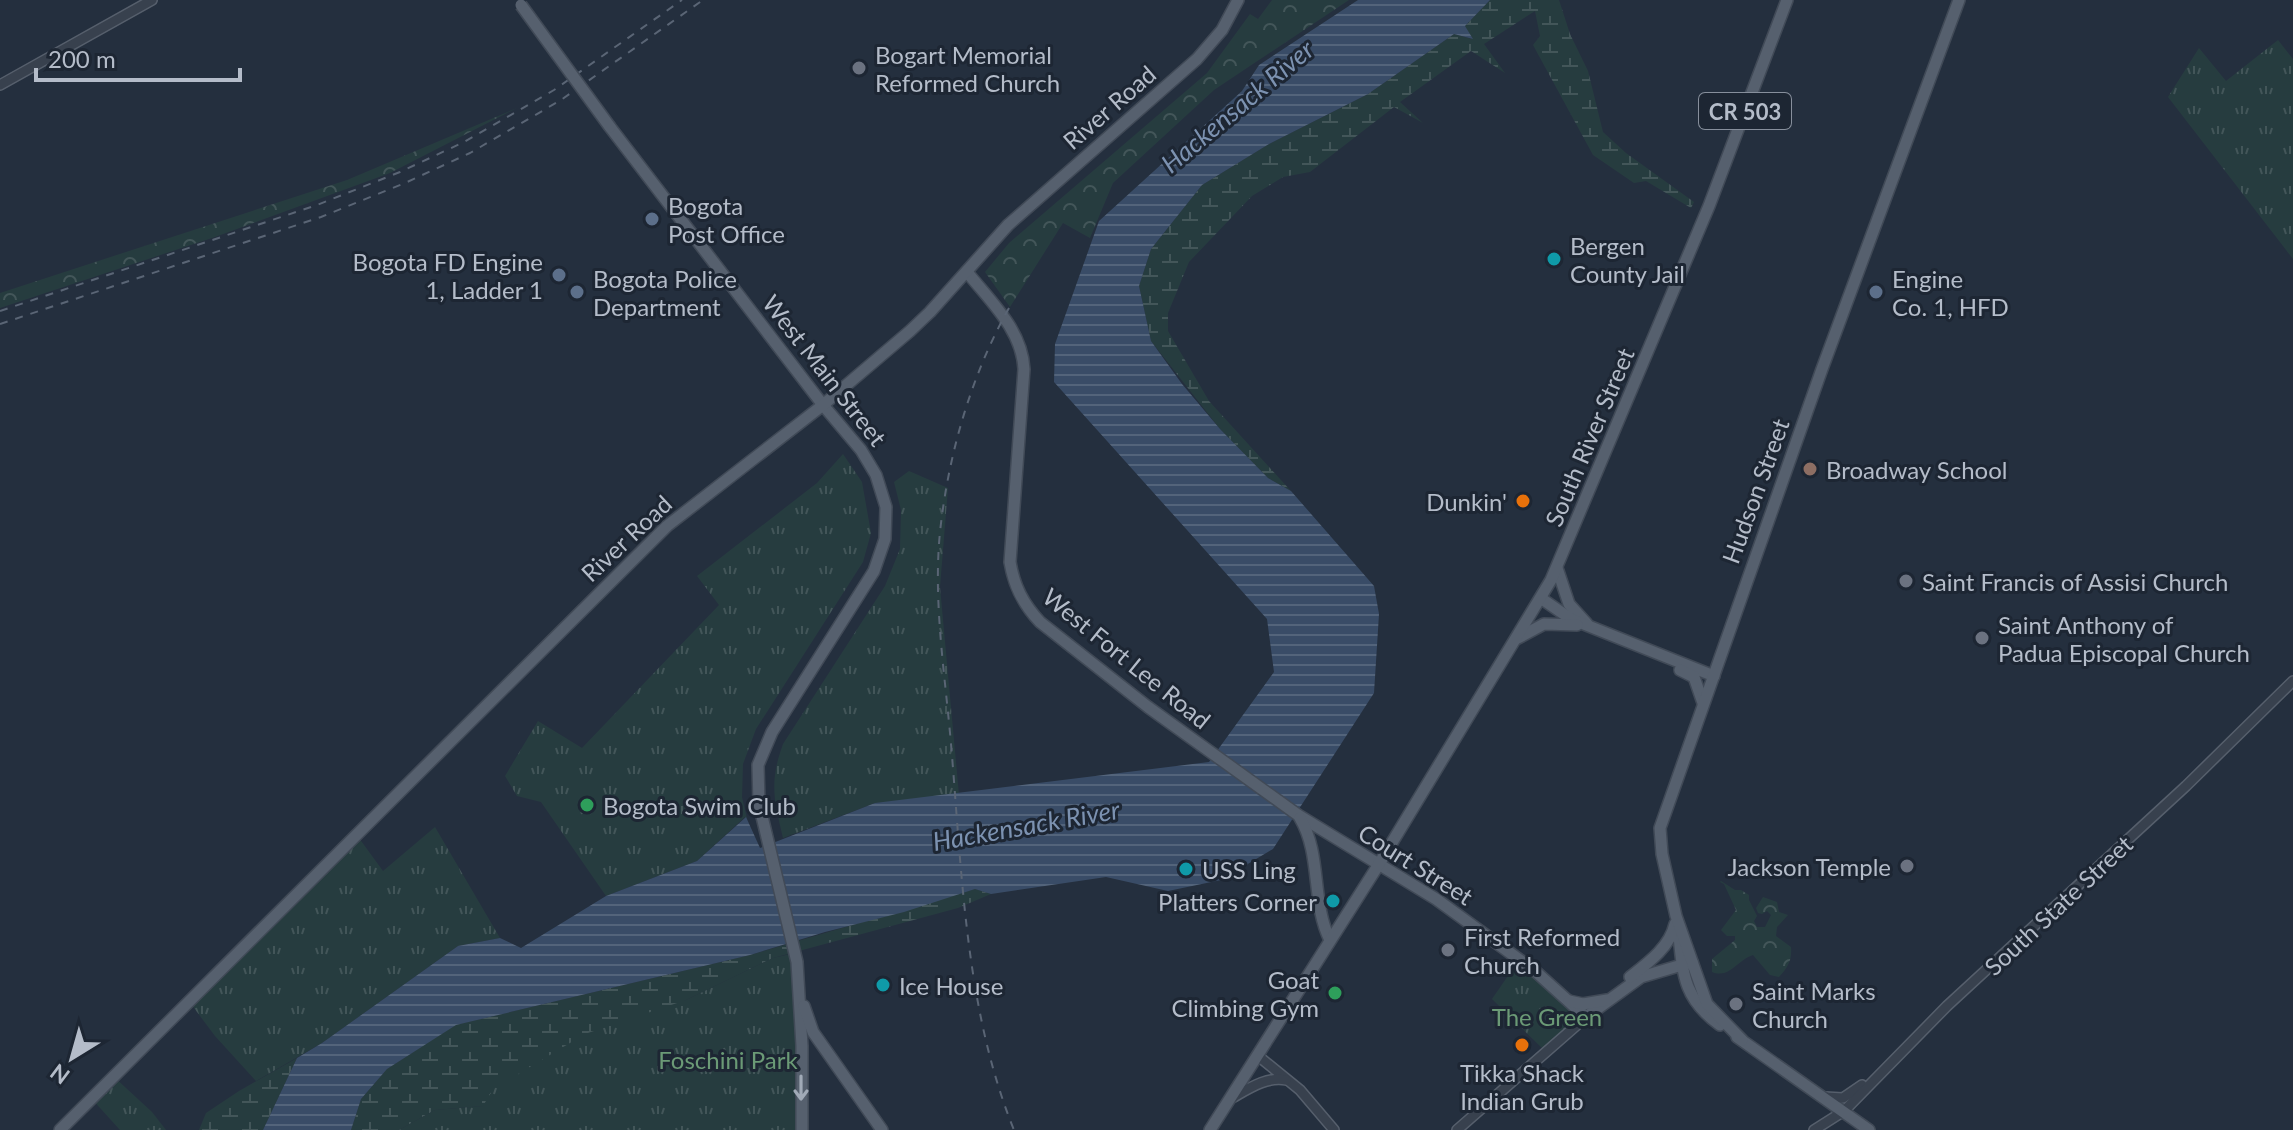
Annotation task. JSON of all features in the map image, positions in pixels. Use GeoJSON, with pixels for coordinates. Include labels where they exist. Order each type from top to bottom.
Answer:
{"type":"FeatureCollection","features":[{"type":"Feature","properties":{"kind":"main road","name":"River Road"},"geometry":{"type":"LineString","coordinates":[[60,1130],[667,526],[823,405],[930,312],[1020,214],[1197,59],[1222,30],[1238,0]]}},
{"type":"Feature","properties":{"kind":"main road","name":"South River Street"},"geometry":{"type":"LineString","coordinates":[[1379,864],[1542,599],[1557,568],[1706,214],[1787,0]]}},
{"type":"Feature","properties":{"kind":"main road","name":"Hudson Street"},"geometry":{"type":"LineString","coordinates":[[1742,1040],[1707,1004],[1687,968],[1662,854],[1660,828],[1826,357],[1959,0]]}},
{"type":"Feature","properties":{"kind":"main road","name":"West Main Street"},"geometry":{"type":"LineString","coordinates":[[519,3],[610,127],[823,405],[849,434],[873,469],[882,492],[887,528],[880,555],[866,586],[761,754],[757,791],[796,957],[798,986]]}},
{"type":"Feature","properties":{"kind":"main road","name":"West Fort Lee Road"},"geometry":{"type":"LineString","coordinates":[[967,272],[1017,337],[1023,358],[1009,544],[1016,587],[1040,622],[1255,784]]}},
{"type":"Feature","properties":{"kind":"main road"},"geometry":{"type":"LineString","coordinates":[[1557,568],[1569,604],[1593,629]]}},
{"type":"Feature","properties":{"kind":"main road"},"geometry":{"type":"LineString","coordinates":[[1542,599],[1571,619],[1593,629],[1714,676]]}},
{"type":"Feature","properties":{"kind":"main road"},"geometry":{"type":"LineString","coordinates":[[1517,638],[1544,624],[1558,623],[1593,629]]}},
{"type":"Feature","properties":{"kind":"main road"},"geometry":{"type":"LineString","coordinates":[[1653,653],[1667,664],[1694,677],[1703,706]]}},
{"type":"Feature","properties":{"kind":"main road","name":"Court Street"},"geometry":{"type":"LineString","coordinates":[[1255,784],[1333,838],[1436,899],[1535,971],[1586,1017]]}},
{"type":"Feature","properties":{"kind":"main road"},"geometry":{"type":"LineString","coordinates":[[1298,815],[1307,833],[1319,913],[1330,940]]}},
{"type":"Feature","properties":{"kind":"main road"},"geometry":{"type":"LineString","coordinates":[[1312,854],[1318,842],[1333,838]]}},
{"type":"Feature","properties":{"kind":"main road","name":"CR 503"},"geometry":{"type":"LineString","coordinates":[[1210,1130],[1379,864]]}},
{"type":"Feature","properties":{"kind":"main road"},"geometry":{"type":"LineString","coordinates":[[1625,988],[1630,977],[1646,965],[1672,936],[1676,916]]}},
{"type":"Feature","properties":{"kind":"main road"},"geometry":{"type":"LineString","coordinates":[[1586,1017],[1625,988],[1655,972],[1687,968],[1695,1003],[1702,1012],[1869,1130]]}},
{"type":"Feature","properties":{"kind":"main road"},"geometry":{"type":"LineString","coordinates":[[798,986],[802,1130]]}},
{"type":"Feature","properties":{"kind":"main road"},"geometry":{"type":"LineString","coordinates":[[798,986],[813,1032],[882,1130]]}},
{"type":"Feature","properties":{"kind":"main road"},"geometry":{"type":"LineString","coordinates":[[1568,1001],[1583,1004],[1611,999]]}},
{"type":"Feature","properties":{"kind":"street"},"geometry":{"type":"LineString","coordinates":[[0,85],[152,0]]}},
{"type":"Feature","properties":{"kind":"street","name":"South State Street"},"geometry":{"type":"LineString","coordinates":[[1814,1130],[1844,1111],[1947,1006],[2293,681]]}},
{"type":"Feature","properties":{"kind":"street"},"geometry":{"type":"LineString","coordinates":[[1457,1130],[1586,1017]]}},
{"type":"Feature","properties":{"kind":"street"},"geometry":{"type":"LineString","coordinates":[[802,1046],[810,1036],[825,1050]]}},
{"type":"Feature","properties":{"kind":"street"},"geometry":{"type":"LineString","coordinates":[[1257,1055],[1289,1081],[1334,1130]]}},
{"type":"Feature","properties":{"kind":"street"},"geometry":{"type":"LineString","coordinates":[[1232,1098],[1276,1078],[1289,1081]]}},
{"type":"Feature","properties":{"kind":"street"},"geometry":{"type":"LineString","coordinates":[[1823,1097],[1843,1098],[1875,1079]]}},
{"type":"Feature","properties":{"kind":"green space"},"geometry":{"type":"Polygon","coordinates":[[[1272,0],[1349,0],[1214,90],[1113,183],[1090,238],[1063,223],[1010,307],[985,272],[1009,243],[1207,73],[1250,14],[1258,19],[1272,0]]]}},
{"type":"Feature","properties":{"kind":"green space"},"geometry":{"type":"Polygon","coordinates":[[[1490,0],[1559,0],[1570,34],[1588,71],[1603,132],[1626,153],[1694,202],[1691,208],[1646,181],[1634,183],[1593,155],[1533,45],[1540,36],[1535,11],[1484,44],[1505,73],[1471,51],[1400,102],[1423,123],[1394,107],[1310,172],[1283,177],[1252,196],[1189,262],[1168,313],[1168,331],[1209,401],[1291,491],[1268,478],[1220,429],[1151,341],[1139,286],[1151,249],[1202,185],[1269,144],[1368,94],[1454,34],[1472,39],[1465,26],[1490,0]]]}},
{"type":"Feature","properties":{"kind":"green space"},"geometry":{"type":"Polygon","coordinates":[[[2278,40],[2293,59],[2293,259],[2168,97],[2199,48],[2226,81],[2278,40]]]}},
{"type":"Feature","properties":{"kind":"green space"},"geometry":{"type":"Polygon","coordinates":[[[517,108],[390,173],[215,237],[0,308],[0,293],[347,180],[517,108]]]}},
{"type":"Feature","properties":{"kind":"green space"},"geometry":{"type":"Polygon","coordinates":[[[843,454],[862,482],[871,533],[863,562],[756,729],[743,764],[742,797],[747,819],[745,817],[697,861],[606,896],[541,802],[517,796],[505,776],[538,721],[582,748],[719,605],[697,576],[817,483],[843,454]]]}},
{"type":"Feature","properties":{"kind":"green space"},"geometry":{"type":"Polygon","coordinates":[[[909,471],[948,488],[940,587],[959,795],[875,803],[783,838],[774,781],[783,744],[885,586],[900,549],[901,510],[894,482],[909,471]]]}},
{"type":"Feature","properties":{"kind":"green space"},"geometry":{"type":"Polygon","coordinates":[[[435,827],[500,938],[458,946],[322,1043],[256,1081],[215,1036],[188,1000],[356,834],[383,871],[435,827]]]}},
{"type":"Feature","properties":{"kind":"green space"},"geometry":{"type":"Polygon","coordinates":[[[1721,881],[1749,895],[1757,916],[1754,921],[1757,927],[1765,927],[1771,915],[1767,911],[1758,913],[1756,908],[1763,897],[1777,902],[1779,912],[1788,915],[1777,927],[1776,936],[1791,947],[1789,964],[1779,977],[1770,975],[1753,955],[1729,971],[1712,972],[1712,959],[1735,940],[1735,936],[1727,936],[1721,930],[1736,910],[1721,881]]]}},
{"type":"Feature","properties":{"kind":"green space"},"geometry":{"type":"Polygon","coordinates":[[[975,889],[991,894],[958,908],[773,958],[483,1106],[435,1110],[399,1130],[351,1130],[361,1099],[387,1069],[455,1025],[750,955],[975,889]]]}},
{"type":"Feature","properties":{"kind":"green space","name":"Foschini Park"},"geometry":{"type":"Polygon","coordinates":[[[795,953],[802,1130],[399,1130],[435,1110],[483,1106],[493,1089],[585,1034],[686,1000],[773,958],[795,953]]]}},
{"type":"Feature","properties":{"kind":"green space","name":"The Green"},"geometry":{"type":"Polygon","coordinates":[[[1519,960],[1586,1017],[1545,1051],[1492,999],[1519,960]]]}},
{"type":"Feature","properties":{"kind":"green space"},"geometry":{"type":"Polygon","coordinates":[[[297,1058],[263,1130],[199,1130],[206,1113],[297,1058]]]}},
{"type":"Feature","properties":{"kind":"green space"},"geometry":{"type":"Polygon","coordinates":[[[113,1076],[152,1112],[166,1130],[120,1130],[91,1098],[113,1076]]]}},
{"type":"Feature","properties":{"kind":"water","name":"Hackensack River"},"geometry":{"type":"Polygon","coordinates":[[[1358,0],[1490,0],[1465,26],[1473,39],[1454,34],[1368,94],[1269,144],[1202,185],[1151,249],[1139,286],[1151,341],[1182,384],[1268,478],[1291,491],[1374,586],[1379,614],[1374,693],[1273,849],[1221,880],[1168,891],[1106,877],[991,894],[975,889],[750,955],[456,1025],[387,1069],[361,1099],[351,1130],[263,1130],[297,1058],[458,946],[500,938],[521,948],[606,896],[697,861],[746,817],[760,848],[875,803],[1209,762],[1274,672],[1267,619],[1054,382],[1055,344],[1099,221],[1242,91],[1259,65],[1358,0]]]}},
{"type":"Feature","properties":{"kind":"railway"},"geometry":{"type":"LineString","coordinates":[[0,311],[317,205],[400,172],[464,142],[554,90],[682,0]]}},
{"type":"Feature","properties":{"kind":"railway"},"geometry":{"type":"LineString","coordinates":[[0,324],[321,217],[405,183],[470,153],[561,100],[703,0]]}},
{"type":"Feature","properties":{"kind":"railway"},"geometry":{"type":"LineString","coordinates":[[1009,308],[983,361],[955,445],[940,532],[938,585],[968,940],[985,1037],[1014,1130]]}},
{"type":"Feature","properties":{"kind":"place","name":"Bogart Memorial Reformed Church"},"geometry":{"type":"Point","coordinates":[859,68]}},
{"type":"Feature","properties":{"kind":"place","name":"Bogota Post Office"},"geometry":{"type":"Point","coordinates":[652,219]}},
{"type":"Feature","properties":{"kind":"place","name":"Bergen County Jail"},"geometry":{"type":"Point","coordinates":[1554,259]}},
{"type":"Feature","properties":{"kind":"place","name":"Bogota FD Engine 1, Ladder 1"},"geometry":{"type":"Point","coordinates":[559,275]}},
{"type":"Feature","properties":{"kind":"place","name":"Bogota Police Department"},"geometry":{"type":"Point","coordinates":[577,292]}},
{"type":"Feature","properties":{"kind":"place","name":"Engine Co. 1, HFD"},"geometry":{"type":"Point","coordinates":[1876,292]}},
{"type":"Feature","properties":{"kind":"place","name":"Broadway School"},"geometry":{"type":"Point","coordinates":[1810,469]}},
{"type":"Feature","properties":{"kind":"place","name":"Dunkin'"},"geometry":{"type":"Point","coordinates":[1523,501]}},
{"type":"Feature","properties":{"kind":"place","name":"Saint Francis of Assisi Church"},"geometry":{"type":"Point","coordinates":[1906,581]}},
{"type":"Feature","properties":{"kind":"place","name":"Saint Anthony of Padua Episcopal Church"},"geometry":{"type":"Point","coordinates":[1982,638]}},
{"type":"Feature","properties":{"kind":"place","name":"Bogota Swim Club"},"geometry":{"type":"Point","coordinates":[587,805]}},
{"type":"Feature","properties":{"kind":"place","name":"Jackson Temple"},"geometry":{"type":"Point","coordinates":[1907,866]}},
{"type":"Feature","properties":{"kind":"place","name":"USS Ling"},"geometry":{"type":"Point","coordinates":[1186,869]}},
{"type":"Feature","properties":{"kind":"place","name":"Platters Corner"},"geometry":{"type":"Point","coordinates":[1333,901]}},
{"type":"Feature","properties":{"kind":"place","name":"First Reformed Church"},"geometry":{"type":"Point","coordinates":[1448,950]}},
{"type":"Feature","properties":{"kind":"place","name":"Ice House"},"geometry":{"type":"Point","coordinates":[883,985]}},
{"type":"Feature","properties":{"kind":"place","name":"Goat Climbing Gym"},"geometry":{"type":"Point","coordinates":[1335,993]}},
{"type":"Feature","properties":{"kind":"place","name":"Saint Marks Church"},"geometry":{"type":"Point","coordinates":[1736,1004]}},
{"type":"Feature","properties":{"kind":"place","name":"Tikka Shack Indian Grub"},"geometry":{"type":"Point","coordinates":[1522,1045]}}]}
